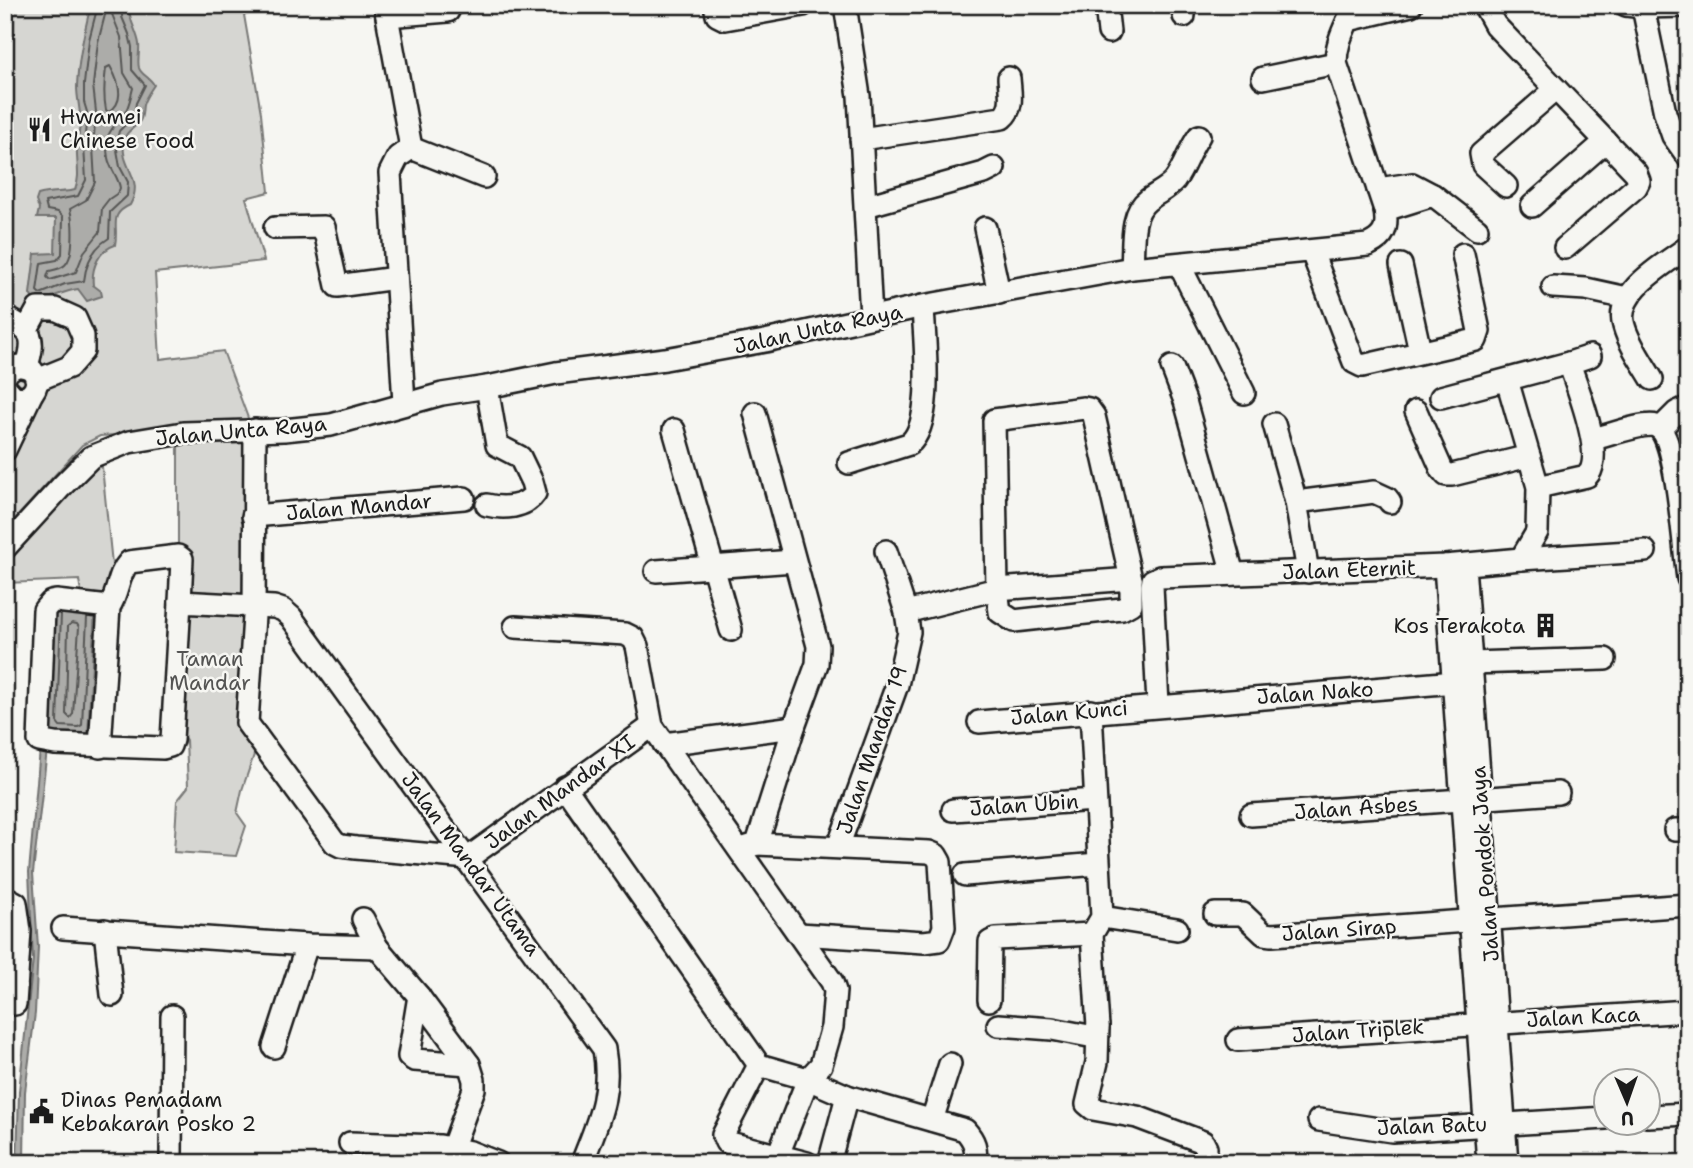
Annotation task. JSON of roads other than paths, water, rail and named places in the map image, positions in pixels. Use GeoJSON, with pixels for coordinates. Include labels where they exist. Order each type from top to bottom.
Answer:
{"type":"FeatureCollection","features":[{"type":"Feature","properties":{"kind":"street"},"geometry":{"type":"LineString","coordinates":[[716,5],[717,15],[726,19],[803,5]]}},
{"type":"Feature","properties":{"kind":"street"},"geometry":{"type":"LineString","coordinates":[[845,5],[859,96],[871,317]]}},
{"type":"Feature","properties":{"kind":"street"},"geometry":{"type":"LineString","coordinates":[[1106,5],[1109,32]]}},
{"type":"Feature","properties":{"kind":"street"},"geometry":{"type":"LineString","coordinates":[[1411,5],[1348,13],[1339,40],[1336,63],[1385,210],[1433,195]]}},
{"type":"Feature","properties":{"kind":"street"},"geometry":{"type":"LineString","coordinates":[[1484,5],[1495,25],[1636,173],[1639,181],[1636,187],[1565,248]]}},
{"type":"Feature","properties":{"kind":"street"},"geometry":{"type":"LineString","coordinates":[[1681,6],[1634,6],[1673,136],[1688,157]]}},
{"type":"Feature","properties":{"kind":"street"},"geometry":{"type":"LineString","coordinates":[[411,148],[386,11],[448,11]]}},
{"type":"Feature","properties":{"kind":"street"},"geometry":{"type":"LineString","coordinates":[[1263,78],[1336,63]]}},
{"type":"Feature","properties":{"kind":"street"},"geometry":{"type":"LineString","coordinates":[[861,139],[1002,118],[1011,104],[1009,78]]}},
{"type":"Feature","properties":{"kind":"street"},"geometry":{"type":"LineString","coordinates":[[1506,186],[1483,165],[1481,154],[1556,89]]}},
{"type":"Feature","properties":{"kind":"street"},"geometry":{"type":"LineString","coordinates":[[1132,268],[1139,208],[1170,186],[1199,136]]}},
{"type":"Feature","properties":{"kind":"street"},"geometry":{"type":"LineString","coordinates":[[1532,206],[1606,141]]}},
{"type":"Feature","properties":{"kind":"street"},"geometry":{"type":"LineString","coordinates":[[411,148],[484,177]]}},
{"type":"Feature","properties":{"kind":"street"},"geometry":{"type":"LineString","coordinates":[[404,403],[390,173],[398,157],[411,148]]}},
{"type":"Feature","properties":{"kind":"street"},"geometry":{"type":"LineString","coordinates":[[866,206],[994,168]]}},
{"type":"Feature","properties":{"kind":"street"},"geometry":{"type":"LineString","coordinates":[[1378,189],[1409,184],[1433,195],[1477,229]]}},
{"type":"Feature","properties":{"kind":"street","name":"Jalan Unta Raya"},"geometry":{"type":"LineString","coordinates":[[5,548],[91,457],[129,442],[168,435],[331,425],[442,394],[556,373],[665,359],[765,341],[923,306],[1132,268],[1358,247],[1377,241],[1384,234],[1387,224],[1385,210]]}},
{"type":"Feature","properties":{"kind":"street"},"geometry":{"type":"LineString","coordinates":[[275,228],[324,227],[337,286],[396,278]]}},
{"type":"Feature","properties":{"kind":"street"},"geometry":{"type":"LineString","coordinates":[[985,228],[999,292]]}},
{"type":"Feature","properties":{"kind":"street"},"geometry":{"type":"LineString","coordinates":[[1652,379],[1622,323],[1627,298],[1634,289],[1688,247]]}},
{"type":"Feature","properties":{"kind":"street"},"geometry":{"type":"LineString","coordinates":[[1312,252],[1354,362],[1362,366],[1476,340],[1478,335],[1463,254]]}},
{"type":"Feature","properties":{"kind":"street"},"geometry":{"type":"LineString","coordinates":[[1179,264],[1244,393]]}},
{"type":"Feature","properties":{"kind":"street"},"geometry":{"type":"LineString","coordinates":[[1401,265],[1420,351]]}},
{"type":"Feature","properties":{"kind":"street"},"geometry":{"type":"LineString","coordinates":[[1553,287],[1586,289],[1627,298]]}},
{"type":"Feature","properties":{"kind":"street"},"geometry":{"type":"LineString","coordinates":[[849,463],[909,444],[914,440],[926,407],[923,306]]}},
{"type":"Feature","properties":{"kind":"street"},"geometry":{"type":"LineString","coordinates":[[15,385],[69,367],[83,351],[83,336],[75,318],[54,309],[38,309],[27,329]]}},
{"type":"Feature","properties":{"kind":"street"},"geometry":{"type":"LineString","coordinates":[[5,317],[27,329],[32,338],[15,385],[5,450]]}},
{"type":"Feature","properties":{"kind":"street"},"geometry":{"type":"LineString","coordinates":[[1441,397],[1590,356]]}},
{"type":"Feature","properties":{"kind":"street"},"geometry":{"type":"LineString","coordinates":[[1538,487],[1587,476],[1593,470],[1595,462],[1593,439],[1569,363]]}},
{"type":"Feature","properties":{"kind":"street"},"geometry":{"type":"LineString","coordinates":[[1172,367],[1185,401],[1233,574]]}},
{"type":"Feature","properties":{"kind":"street"},"geometry":{"type":"LineString","coordinates":[[1507,380],[1538,487],[1537,532],[1521,559]]}},
{"type":"Feature","properties":{"kind":"street"},"geometry":{"type":"LineString","coordinates":[[487,387],[497,445],[520,457],[533,482],[535,493],[530,500],[512,506],[500,508],[487,505]]}},
{"type":"Feature","properties":{"kind":"street"},"geometry":{"type":"LineString","coordinates":[[1660,429],[1677,412],[1688,407]]}},
{"type":"Feature","properties":{"kind":"street"},"geometry":{"type":"LineString","coordinates":[[1089,409],[1094,416],[1131,579],[1132,600],[1129,607],[1014,621],[1000,612],[997,589],[994,420],[1089,409]]}},
{"type":"Feature","properties":{"kind":"street"},"geometry":{"type":"LineString","coordinates":[[1416,411],[1441,470],[1446,475],[1529,456]]}},
{"type":"Feature","properties":{"kind":"street"},"geometry":{"type":"LineString","coordinates":[[748,847],[817,664],[817,646],[755,413]]}},
{"type":"Feature","properties":{"kind":"street"},"geometry":{"type":"LineString","coordinates":[[1274,424],[1296,502],[1308,572]]}},
{"type":"Feature","properties":{"kind":"street"},"geometry":{"type":"LineString","coordinates":[[1593,439],[1647,425],[1664,433],[1682,475],[1688,578]]}},
{"type":"Feature","properties":{"kind":"street"},"geometry":{"type":"LineString","coordinates":[[255,430],[253,605],[247,726],[335,843],[356,848],[468,858]]}},
{"type":"Feature","properties":{"kind":"street"},"geometry":{"type":"LineString","coordinates":[[674,430],[731,631]]}},
{"type":"Feature","properties":{"kind":"street"},"geometry":{"type":"LineString","coordinates":[[1296,502],[1374,492],[1390,502]]}},
{"type":"Feature","properties":{"kind":"street","name":"Jalan Mandar"},"geometry":{"type":"LineString","coordinates":[[253,516],[464,498]]}},
{"type":"Feature","properties":{"kind":"street"},"geometry":{"type":"LineString","coordinates":[[1537,532],[1555,556]]}},
{"type":"Feature","properties":{"kind":"street","name":"Jalan Mandar 19"},"geometry":{"type":"LineString","coordinates":[[838,847],[897,685],[909,632],[906,612],[886,551]]}},
{"type":"Feature","properties":{"kind":"street","name":"Jalan Eternit"},"geometry":{"type":"LineString","coordinates":[[1158,705],[1152,586],[1153,580],[1167,575],[1455,566],[1645,551]]}},
{"type":"Feature","properties":{"kind":"street"},"geometry":{"type":"LineString","coordinates":[[100,747],[109,607],[114,601],[122,569],[129,562],[173,555],[182,559],[173,740],[170,746],[100,747],[46,743],[39,725],[44,610],[51,602],[56,601],[109,607]]}},
{"type":"Feature","properties":{"kind":"street"},"geometry":{"type":"LineString","coordinates":[[656,571],[793,561]]}},
{"type":"Feature","properties":{"kind":"street","name":"Jalan Pondok Jaya"},"geometry":{"type":"LineString","coordinates":[[1455,566],[1466,675],[1471,800],[1495,1125],[1507,1163]]}},
{"type":"Feature","properties":{"kind":"street"},"geometry":{"type":"LineString","coordinates":[[906,612],[997,589],[1131,579]]}},
{"type":"Feature","properties":{"kind":"street","name":"Jalan Mandar Utama"},"geometry":{"type":"LineString","coordinates":[[180,602],[253,605],[283,610],[291,617],[468,858],[604,1049],[608,1072],[604,1105],[582,1163]]}},
{"type":"Feature","properties":{"kind":"street"},"geometry":{"type":"LineString","coordinates":[[514,626],[625,634],[633,638],[637,646],[652,726],[748,847],[799,934],[832,982],[835,991],[832,1027],[821,1065],[808,1079],[778,1155]]}},
{"type":"Feature","properties":{"kind":"street","name":"Jalan Nako"},"geometry":{"type":"LineString","coordinates":[[1158,705],[1605,660]]}},
{"type":"Feature","properties":{"kind":"street","name":"Jalan Kunci"},"geometry":{"type":"LineString","coordinates":[[979,722],[1158,705]]}},
{"type":"Feature","properties":{"kind":"street"},"geometry":{"type":"LineString","coordinates":[[1091,711],[1098,864],[1098,1027],[1097,1062],[1087,1104],[1093,1109],[1138,1117],[1203,1142],[1206,1148],[1204,1163]]}},
{"type":"Feature","properties":{"kind":"street","name":"Jalan Mandar XI"},"geometry":{"type":"LineString","coordinates":[[468,858],[652,726]]}},
{"type":"Feature","properties":{"kind":"street"},"geometry":{"type":"LineString","coordinates":[[664,744],[793,727]]}},
{"type":"Feature","properties":{"kind":"street"},"geometry":{"type":"LineString","coordinates":[[565,788],[759,1065],[808,1079],[847,1096],[965,1130],[974,1140],[974,1163]]}},
{"type":"Feature","properties":{"kind":"street","name":"Jalan Asbes"},"geometry":{"type":"LineString","coordinates":[[1251,815],[1558,793]]}},
{"type":"Feature","properties":{"kind":"street","name":"Jalan Ubin"},"geometry":{"type":"LineString","coordinates":[[953,810],[1095,800]]}},
{"type":"Feature","properties":{"kind":"street"},"geometry":{"type":"LineString","coordinates":[[748,847],[838,847],[929,852],[936,855],[940,862],[944,926],[939,940],[924,942],[799,934]]}},
{"type":"Feature","properties":{"kind":"street"},"geometry":{"type":"LineString","coordinates":[[965,875],[1098,864]]}},
{"type":"Feature","properties":{"kind":"street"},"geometry":{"type":"LineString","coordinates":[[5,897],[16,903],[20,931],[11,975],[15,1004]]}},
{"type":"Feature","properties":{"kind":"street","name":"Jalan Sirap"},"geometry":{"type":"LineString","coordinates":[[1215,914],[1243,914],[1264,934],[1272,935],[1688,905]]}},
{"type":"Feature","properties":{"kind":"street"},"geometry":{"type":"LineString","coordinates":[[363,919],[377,947],[419,996],[469,1064],[474,1089],[450,1155]]}},
{"type":"Feature","properties":{"kind":"street"},"geometry":{"type":"LineString","coordinates":[[989,1000],[990,942],[996,939],[1097,926],[1177,929]]}},
{"type":"Feature","properties":{"kind":"street"},"geometry":{"type":"LineString","coordinates":[[64,928],[307,945],[377,947]]}},
{"type":"Feature","properties":{"kind":"street"},"geometry":{"type":"LineString","coordinates":[[105,930],[111,995]]}},
{"type":"Feature","properties":{"kind":"street"},"geometry":{"type":"LineString","coordinates":[[274,1047],[307,945]]}},
{"type":"Feature","properties":{"kind":"street"},"geometry":{"type":"LineString","coordinates":[[419,996],[409,1056],[414,1060],[469,1064]]}},
{"type":"Feature","properties":{"kind":"street","name":"Jalan Kaca"},"geometry":{"type":"LineString","coordinates":[[1487,1023],[1688,1011]]}},
{"type":"Feature","properties":{"kind":"street"},"geometry":{"type":"LineString","coordinates":[[172,1016],[177,1159]]}},
{"type":"Feature","properties":{"kind":"street","name":"Jalan Triplek"},"geometry":{"type":"LineString","coordinates":[[1238,1040],[1487,1023]]}},
{"type":"Feature","properties":{"kind":"street"},"geometry":{"type":"LineString","coordinates":[[998,1025],[1052,1029],[1089,1036],[1094,1034],[1098,1027]]}},
{"type":"Feature","properties":{"kind":"street"},"geometry":{"type":"LineString","coordinates":[[932,1120],[950,1064]]}},
{"type":"Feature","properties":{"kind":"street"},"geometry":{"type":"LineString","coordinates":[[759,1065],[723,1139],[807,1163]]}},
{"type":"Feature","properties":{"kind":"street"},"geometry":{"type":"LineString","coordinates":[[829,1163],[847,1096]]}},
{"type":"Feature","properties":{"kind":"street"},"geometry":{"type":"LineString","coordinates":[[1662,1115],[1688,1114]]}},
{"type":"Feature","properties":{"kind":"street","name":"Jalan Batu"},"geometry":{"type":"LineString","coordinates":[[1319,1120],[1392,1131],[1592,1119]]}},
{"type":"Feature","properties":{"kind":"street","name":"Jalan Pondok Jaya"},"geometry":{"type":"LineString","coordinates":[[1488,1163],[1495,1125]]}},
{"type":"Feature","properties":{"kind":"street"},"geometry":{"type":"LineString","coordinates":[[350,1143],[498,1163]]}},
{"type":"Feature","properties":{"kind":"water"},"geometry":{"type":"Polygon","coordinates":[[[91,5],[129,5],[139,44],[139,68],[154,85],[144,102],[140,121],[128,133],[124,142],[125,159],[134,180],[134,196],[130,205],[117,217],[115,245],[100,255],[95,266],[93,285],[101,291],[102,296],[87,301],[78,289],[34,301],[30,294],[35,254],[55,253],[56,218],[37,218],[38,195],[75,190],[77,185],[80,118],[78,77],[91,5]]]}},
{"type":"Feature","properties":{"kind":"water"},"geometry":{"type":"Polygon","coordinates":[[[53,604],[95,610],[88,735],[49,732],[33,873],[38,947],[35,1013],[25,1092],[24,1163],[17,1163],[19,1091],[33,959],[29,872],[53,604]]]}},
{"type":"Feature","properties":{"kind":"place","name":"Hwamei Chinese Food"},"geometry":{"type":"Point","coordinates":[40,129]}},
{"type":"Feature","properties":{"kind":"place","name":"Kos Terakota"},"geometry":{"type":"Point","coordinates":[1545,626]}},
{"type":"Feature","properties":{"kind":"place","name":"Dinas Pemadam Kebakaran Posko 2"},"geometry":{"type":"Point","coordinates":[41,1112]}},
{"type":"Feature","properties":{"kind":"park label","name":"Taman Mandar"},"geometry":{"type":"Point","coordinates":[210,671]}}]}
